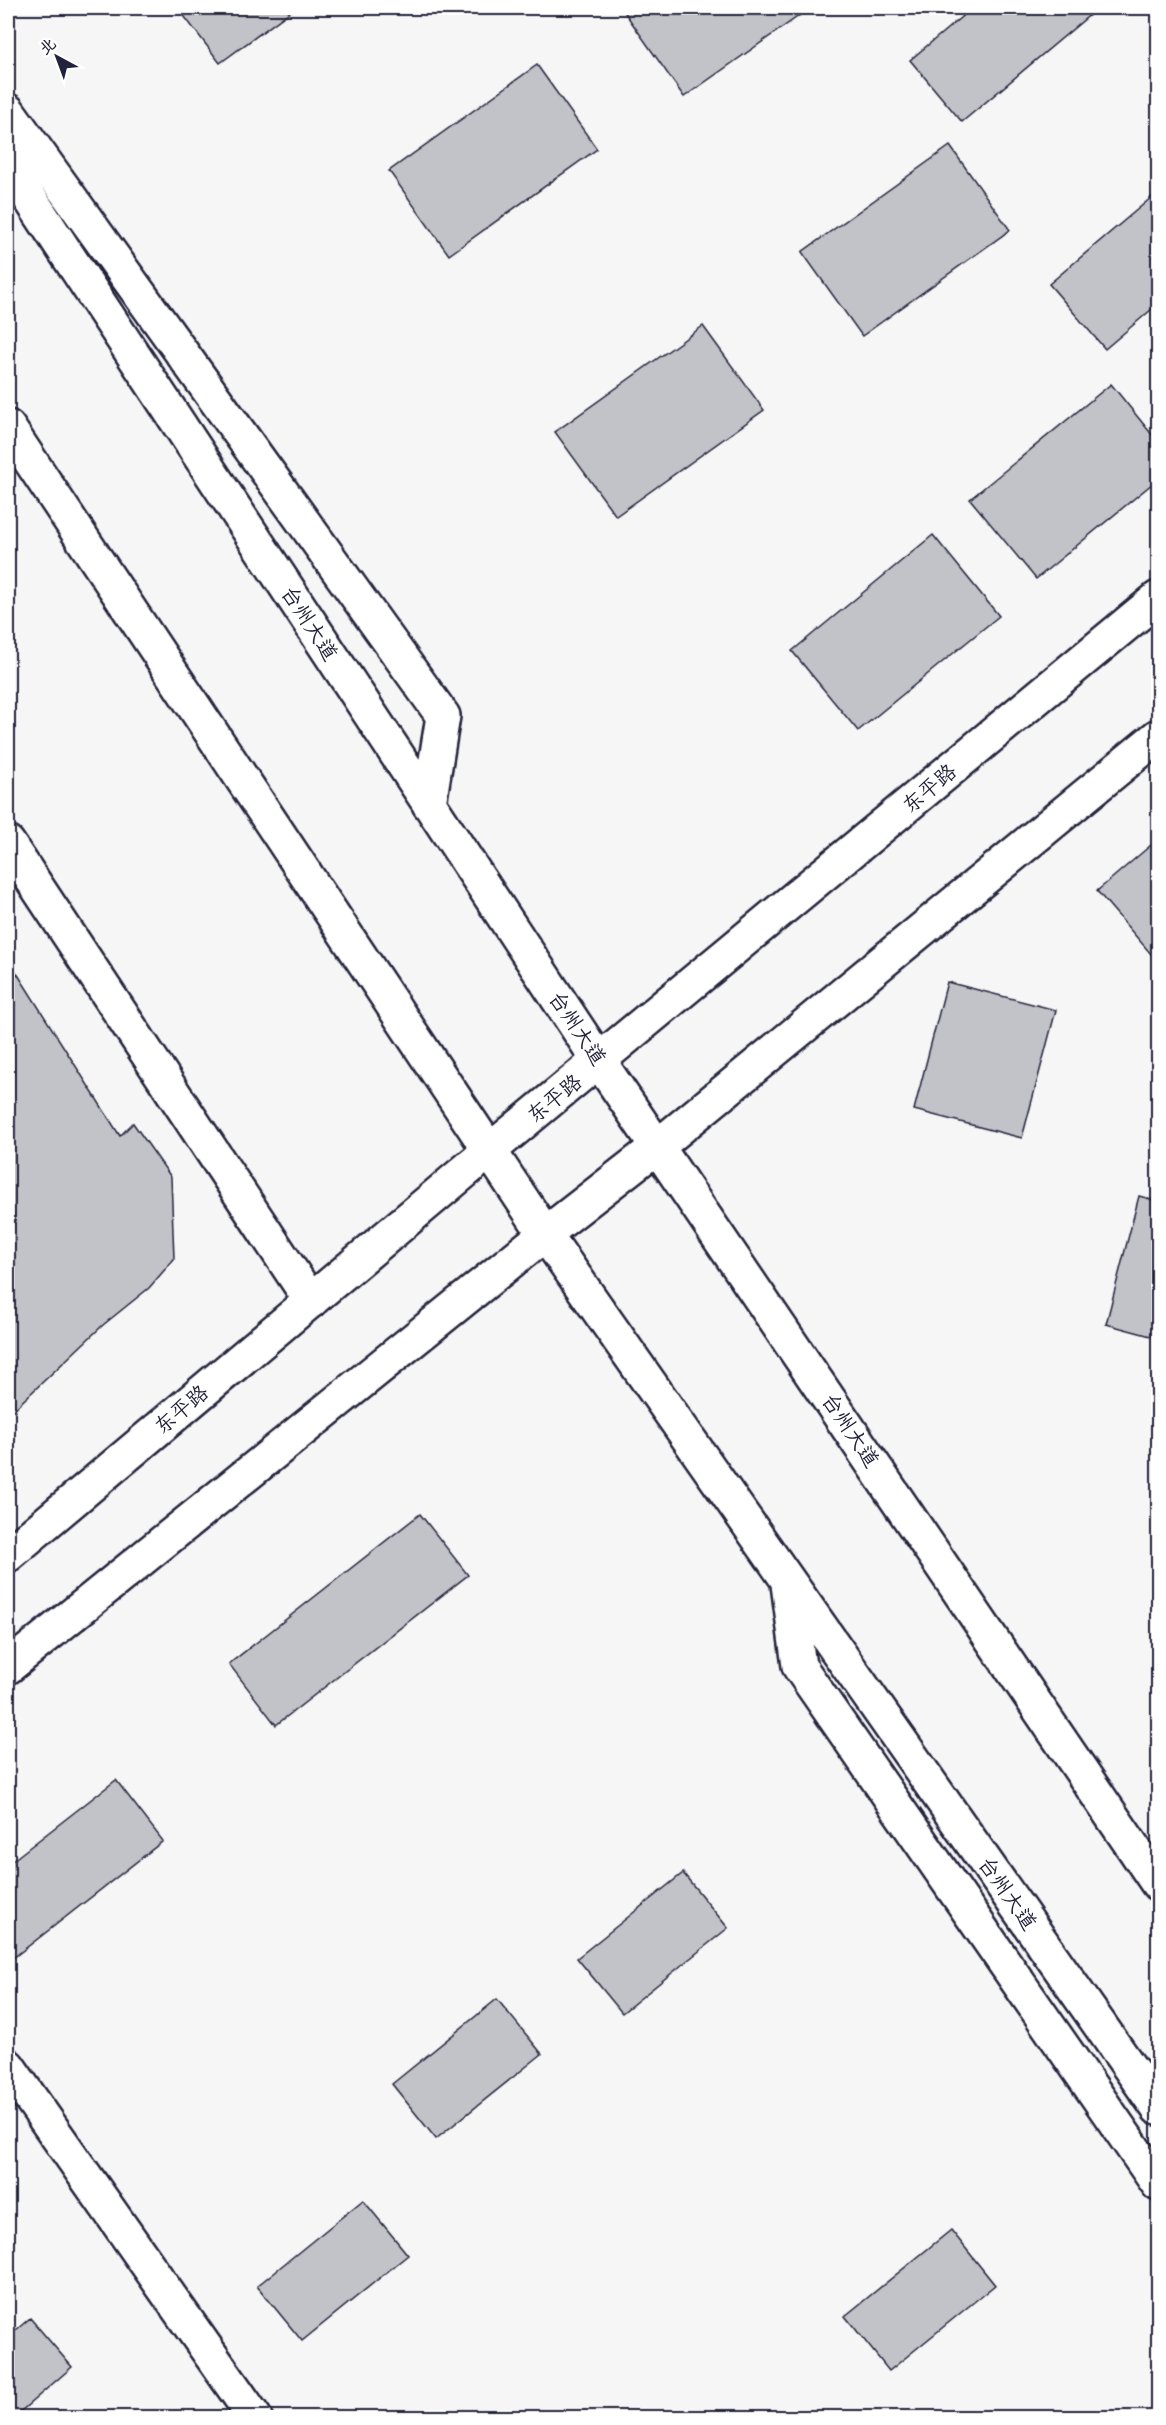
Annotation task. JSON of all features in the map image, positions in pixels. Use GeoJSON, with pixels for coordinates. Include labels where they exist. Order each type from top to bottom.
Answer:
{"type":"FeatureCollection","features":[{"type":"Feature","properties":{"kind":"main road"},"geometry":{"type":"LineString","coordinates":[[8,111],[443,716],[429,804]]}},
{"type":"Feature","properties":{"kind":"main road","name":"台州大道"},"geometry":{"type":"LineString","coordinates":[[8,165],[600,1061],[1158,1884]]}},
{"type":"Feature","properties":{"kind":"main road","name":"台州大道"},"geometry":{"type":"LineString","coordinates":[[8,427],[545,1234],[1158,2108]]}},
{"type":"Feature","properties":{"kind":"main road","name":"东平路"},"geometry":{"type":"LineString","coordinates":[[8,1555],[489,1151],[1158,598]]}},
{"type":"Feature","properties":{"kind":"main road"},"geometry":{"type":"LineString","coordinates":[[8,1667],[545,1234],[658,1146],[1158,736]]}},
{"type":"Feature","properties":{"kind":"main road"},"geometry":{"type":"LineString","coordinates":[[8,843],[311,1301]]}},
{"type":"Feature","properties":{"kind":"main road"},"geometry":{"type":"LineString","coordinates":[[787,1579],[799,1666],[1158,2184]]}},
{"type":"Feature","properties":{"kind":"main road"},"geometry":{"type":"LineString","coordinates":[[8,2066],[255,2418]]}},
{"type":"Feature","properties":{"kind":"building"},"geometry":{"type":"Polygon","coordinates":[[[178,8],[295,8],[220,63],[178,8]]]}},
{"type":"Feature","properties":{"kind":"building"},"geometry":{"type":"Polygon","coordinates":[[[632,8],[810,8],[684,97],[625,13],[632,8]]]}},
{"type":"Feature","properties":{"kind":"building"},"geometry":{"type":"Polygon","coordinates":[[[972,8],[1098,8],[962,122],[910,60],[972,8]]]}},
{"type":"Feature","properties":{"kind":"building"},"geometry":{"type":"Polygon","coordinates":[[[537,65],[597,149],[449,255],[389,171],[537,65]]]}},
{"type":"Feature","properties":{"kind":"building"},"geometry":{"type":"Polygon","coordinates":[[[950,146],[1010,230],[862,336],[802,252],[950,146]]]}},
{"type":"Feature","properties":{"kind":"building"},"geometry":{"type":"Polygon","coordinates":[[[1158,192],[1158,304],[1105,349],[1049,284],[1158,192]]]}},
{"type":"Feature","properties":{"kind":"building"},"geometry":{"type":"Polygon","coordinates":[[[703,326],[764,410],[616,516],[555,432],[703,326]]]}},
{"type":"Feature","properties":{"kind":"building"},"geometry":{"type":"Polygon","coordinates":[[[1111,384],[1158,442],[1158,479],[1036,579],[970,499],[1111,384]]]}},
{"type":"Feature","properties":{"kind":"building"},"geometry":{"type":"Polygon","coordinates":[[[933,535],[999,616],[858,731],[792,651],[933,535]]]}},
{"type":"Feature","properties":{"kind":"building"},"geometry":{"type":"Polygon","coordinates":[[[1158,839],[1158,960],[1157,961],[1097,891],[1158,839]]]}},
{"type":"Feature","properties":{"kind":"building"},"geometry":{"type":"Polygon","coordinates":[[[8,959],[120,1136],[133,1123],[171,1177],[174,1259],[149,1288],[103,1325],[9,1414],[8,959]]]}},
{"type":"Feature","properties":{"kind":"building"},"geometry":{"type":"Polygon","coordinates":[[[947,982],[1056,1010],[1022,1138],[914,1110],[947,982]]]}},
{"type":"Feature","properties":{"kind":"building"},"geometry":{"type":"Polygon","coordinates":[[[1139,1196],[1158,1201],[1158,1338],[1106,1324],[1139,1196]]]}},
{"type":"Feature","properties":{"kind":"building"},"geometry":{"type":"Polygon","coordinates":[[[420,1514],[468,1575],[276,1725],[229,1664],[420,1514]]]}},
{"type":"Feature","properties":{"kind":"building"},"geometry":{"type":"Polygon","coordinates":[[[116,1780],[163,1841],[8,1962],[8,1864],[116,1780]]]}},
{"type":"Feature","properties":{"kind":"building"},"geometry":{"type":"Polygon","coordinates":[[[683,1873],[728,1928],[622,2013],[577,1958],[683,1873]]]}},
{"type":"Feature","properties":{"kind":"building"},"geometry":{"type":"Polygon","coordinates":[[[497,1999],[542,2054],[436,2139],[392,2084],[497,1999]]]}},
{"type":"Feature","properties":{"kind":"building"},"geometry":{"type":"Polygon","coordinates":[[[363,2200],[408,2255],[302,2341],[257,2286],[363,2200]]]}},
{"type":"Feature","properties":{"kind":"building"},"geometry":{"type":"Polygon","coordinates":[[[951,2230],[995,2285],[889,2371],[845,2316],[951,2230]]]}},
{"type":"Feature","properties":{"kind":"building"},"geometry":{"type":"Polygon","coordinates":[[[30,2318],[72,2367],[13,2418],[8,2418],[8,2337],[30,2318]]]}}]}
